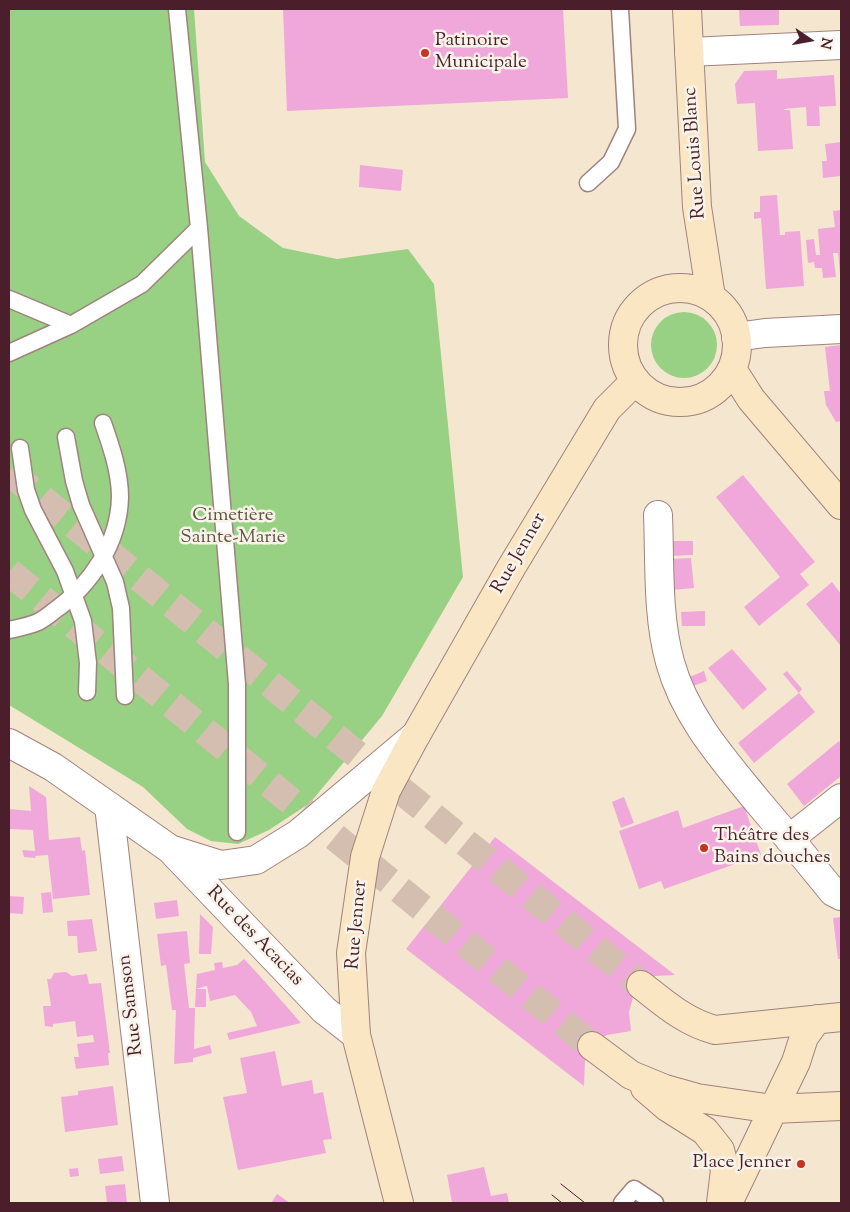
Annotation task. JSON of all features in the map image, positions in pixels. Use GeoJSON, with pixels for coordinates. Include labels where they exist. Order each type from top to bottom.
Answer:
{"type":"FeatureCollection","features":[{"type":"Feature","properties":{"kind":"main road","name":"Rue Louis Blanc"},"geometry":{"type":"LineString","coordinates":[[687,9],[697,207],[711,297]]}},
{"type":"Feature","properties":{"kind":"main road"},"geometry":{"type":"LineString","coordinates":[[680,288],[696,290],[711,297],[723,308],[732,322],[736,337],[736,353],[732,368],[723,382],[712,392],[698,399],[682,402],[659,398],[635,381],[624,359],[622,344],[630,316],[639,304],[651,295],[665,290],[680,288]]}},
{"type":"Feature","properties":{"kind":"main road"},"geometry":{"type":"LineString","coordinates":[[732,368],[751,399],[841,505]]}},
{"type":"Feature","properties":{"kind":"main road","name":"Rue Jenner"},"geometry":{"type":"LineString","coordinates":[[356,1035],[351,952],[365,857],[386,791],[511,568],[602,417],[607,409],[635,381]]}},
{"type":"Feature","properties":{"kind":"main road"},"geometry":{"type":"LineString","coordinates":[[641,985],[686,1020],[715,1030],[829,1018]]}},
{"type":"Feature","properties":{"kind":"main road"},"geometry":{"type":"LineString","coordinates":[[728,1203],[796,1062],[804,1036],[829,1018]]}},
{"type":"Feature","properties":{"kind":"main road"},"geometry":{"type":"LineString","coordinates":[[356,1035],[398,1203]]}},
{"type":"Feature","properties":{"kind":"main road"},"geometry":{"type":"LineString","coordinates":[[592,1046],[631,1075],[667,1108],[705,1131],[720,1150],[725,1170],[721,1203]]}},
{"type":"Feature","properties":{"kind":"main road"},"geometry":{"type":"LineString","coordinates":[[796,1062],[804,1083],[829,1107]]}},
{"type":"Feature","properties":{"kind":"main road"},"geometry":{"type":"LineString","coordinates":[[631,1075],[665,1089],[697,1098],[773,1109],[829,1107]]}},
{"type":"Feature","properties":{"kind":"street"},"geometry":{"type":"LineString","coordinates":[[689,52],[841,45]]}},
{"type":"Feature","properties":{"kind":"street"},"geometry":{"type":"LineString","coordinates":[[736,337],[765,333],[841,329]]}},
{"type":"Feature","properties":{"kind":"street"},"geometry":{"type":"LineString","coordinates":[[658,515],[662,624],[670,662],[683,700],[722,759],[834,892],[841,896]]}},
{"type":"Feature","properties":{"kind":"street","name":"Rue Jenner"},"geometry":{"type":"LineString","coordinates":[[170,849],[221,865],[256,860],[298,834],[416,735]]}},
{"type":"Feature","properties":{"kind":"street","name":"Rue des Acacias"},"geometry":{"type":"LineString","coordinates":[[9,743],[53,767],[170,849],[324,1010],[356,1035]]}},
{"type":"Feature","properties":{"kind":"street"},"geometry":{"type":"LineString","coordinates":[[789,838],[841,798]]}},
{"type":"Feature","properties":{"kind":"street","name":"Rue Samson"},"geometry":{"type":"LineString","coordinates":[[109,806],[155,1203]]}},
{"type":"Feature","properties":{"kind":"lane"},"geometry":{"type":"LineString","coordinates":[[178,9],[199,228],[237,684],[237,832]]}},
{"type":"Feature","properties":{"kind":"lane"},"geometry":{"type":"LineString","coordinates":[[588,183],[610,162],[627,129],[620,9]]}},
{"type":"Feature","properties":{"kind":"lane"},"geometry":{"type":"LineString","coordinates":[[9,353],[70,325],[142,284],[199,228]]}},
{"type":"Feature","properties":{"kind":"lane"},"geometry":{"type":"LineString","coordinates":[[9,299],[70,325]]}},
{"type":"Feature","properties":{"kind":"lane"},"geometry":{"type":"LineString","coordinates":[[9,630],[40,621],[74,596],[87,581],[103,556],[115,529],[120,497],[114,460],[103,423]]}},
{"type":"Feature","properties":{"kind":"lane"},"geometry":{"type":"LineString","coordinates":[[66,437],[70,464],[81,504],[115,582],[121,608],[125,696]]}},
{"type":"Feature","properties":{"kind":"lane"},"geometry":{"type":"LineString","coordinates":[[20,448],[26,490],[33,510],[64,571],[83,622],[86,645],[87,692]]}},
{"type":"Feature","properties":{"kind":"lane"},"geometry":{"type":"LineString","coordinates":[[622,1203],[634,1189],[655,1203]]}},
{"type":"Feature","properties":{"kind":"green space","name":"Cimetière Sainte-Marie"},"geometry":{"type":"Polygon","coordinates":[[[9,9],[194,9],[205,162],[239,216],[283,248],[337,259],[408,249],[434,284],[463,577],[382,716],[310,803],[269,830],[238,844],[211,841],[187,829],[143,787],[9,705],[9,9]]]}},
{"type":"Feature","properties":{"kind":"green space"},"geometry":{"type":"Polygon","coordinates":[[[684,312],[697,315],[707,322],[714,332],[717,345],[714,358],[707,368],[697,375],[684,378],[671,375],[661,368],[654,358],[651,345],[654,332],[661,322],[671,315],[684,312]]]}},
{"type":"Feature","properties":{"kind":"building","name":"Patinoire Municipale"},"geometry":{"type":"Polygon","coordinates":[[[283,9],[563,9],[568,98],[287,111],[283,9]]]}},
{"type":"Feature","properties":{"kind":"building"},"geometry":{"type":"Polygon","coordinates":[[[739,9],[779,9],[779,25],[740,26],[739,9]]]}},
{"type":"Feature","properties":{"kind":"building"},"geometry":{"type":"Polygon","coordinates":[[[777,70],[777,79],[834,75],[836,106],[813,107],[819,107],[820,126],[807,126],[806,107],[784,109],[790,110],[793,149],[758,151],[755,103],[737,104],[735,84],[744,71],[777,70]]]}},
{"type":"Feature","properties":{"kind":"building"},"geometry":{"type":"Polygon","coordinates":[[[841,142],[841,176],[823,178],[822,161],[827,161],[825,144],[841,142]]]}},
{"type":"Feature","properties":{"kind":"building"},"geometry":{"type":"Polygon","coordinates":[[[360,165],[403,170],[401,191],[359,187],[360,165]]]}},
{"type":"Feature","properties":{"kind":"building"},"geometry":{"type":"Polygon","coordinates":[[[777,195],[780,235],[785,235],[785,232],[800,231],[804,286],[766,289],[761,218],[754,219],[754,212],[760,212],[760,196],[777,195]]]}},
{"type":"Feature","properties":{"kind":"building"},"geometry":{"type":"Polygon","coordinates":[[[841,210],[841,274],[838,253],[833,253],[836,277],[823,278],[822,268],[815,268],[814,262],[808,263],[806,240],[814,239],[816,255],[820,255],[818,229],[835,227],[833,211],[841,210]]]}},
{"type":"Feature","properties":{"kind":"building"},"geometry":{"type":"Polygon","coordinates":[[[841,345],[841,421],[836,422],[826,405],[824,391],[830,391],[825,347],[841,345]]]}},
{"type":"Feature","properties":{"kind":"building"},"geometry":{"type":"Polygon","coordinates":[[[743,475],[815,562],[800,574],[809,585],[759,626],[744,607],[780,577],[716,497],[743,475]]]}},
{"type":"Feature","properties":{"kind":"building"},"geometry":{"type":"Polygon","coordinates":[[[669,541],[693,541],[693,555],[670,556],[669,541]]]}},
{"type":"Feature","properties":{"kind":"building"},"geometry":{"type":"Polygon","coordinates":[[[691,558],[694,588],[671,590],[669,559],[691,558]]]}},
{"type":"Feature","properties":{"kind":"building"},"geometry":{"type":"Polygon","coordinates":[[[832,582],[841,594],[841,646],[806,604],[832,582]]]}},
{"type":"Feature","properties":{"kind":"building"},"geometry":{"type":"Polygon","coordinates":[[[705,611],[705,626],[682,626],[681,612],[705,611]]]}},
{"type":"Feature","properties":{"kind":"building"},"geometry":{"type":"Polygon","coordinates":[[[732,649],[767,689],[743,710],[708,668],[732,649]]]}},
{"type":"Feature","properties":{"kind":"building"},"geometry":{"type":"Polygon","coordinates":[[[704,671],[707,681],[690,687],[687,678],[704,671]]]}},
{"type":"Feature","properties":{"kind":"building"},"geometry":{"type":"Polygon","coordinates":[[[787,671],[802,689],[799,693],[783,674],[787,671]]]}},
{"type":"Feature","properties":{"kind":"building"},"geometry":{"type":"Polygon","coordinates":[[[799,693],[815,712],[754,763],[738,743],[799,693]]]}},
{"type":"Feature","properties":{"kind":"building"},"geometry":{"type":"Polygon","coordinates":[[[839,741],[841,744],[841,776],[804,806],[787,784],[839,741]]]}},
{"type":"Feature","properties":{"kind":"building"},"geometry":{"type":"Polygon","coordinates":[[[29,786],[46,797],[49,840],[80,837],[82,851],[85,850],[90,895],[53,899],[48,855],[35,856],[36,858],[24,857],[22,850],[35,851],[33,830],[9,829],[9,809],[31,811],[29,786]]]}},
{"type":"Feature","properties":{"kind":"building"},"geometry":{"type":"Polygon","coordinates":[[[624,797],[634,823],[621,828],[612,802],[624,797]]]}},
{"type":"Feature","properties":{"kind":"building","name":"Théâtre des Bains douches"},"geometry":{"type":"Polygon","coordinates":[[[744,806],[761,855],[664,889],[661,881],[639,889],[619,831],[678,810],[683,828],[744,806]]]}},
{"type":"Feature","properties":{"kind":"building"},"geometry":{"type":"Polygon","coordinates":[[[495,837],[675,975],[655,976],[647,980],[634,994],[629,1012],[631,1031],[607,1035],[598,1040],[588,1053],[585,1061],[584,1086],[406,949],[495,837]]]}},
{"type":"Feature","properties":{"kind":"building"},"geometry":{"type":"Polygon","coordinates":[[[51,892],[53,912],[43,913],[41,893],[51,892]]]}},
{"type":"Feature","properties":{"kind":"building"},"geometry":{"type":"Polygon","coordinates":[[[9,896],[24,897],[23,914],[9,913],[9,896]]]}},
{"type":"Feature","properties":{"kind":"building"},"geometry":{"type":"Polygon","coordinates":[[[177,900],[179,916],[156,919],[154,903],[177,900]]]}},
{"type":"Feature","properties":{"kind":"building"},"geometry":{"type":"Polygon","coordinates":[[[200,914],[213,927],[211,954],[199,954],[200,914]]]}},
{"type":"Feature","properties":{"kind":"building"},"geometry":{"type":"Polygon","coordinates":[[[841,917],[841,959],[838,959],[833,918],[841,917]]]}},
{"type":"Feature","properties":{"kind":"building"},"geometry":{"type":"Polygon","coordinates":[[[92,919],[97,951],[78,953],[77,936],[68,936],[67,921],[92,919]]]}},
{"type":"Feature","properties":{"kind":"building"},"geometry":{"type":"Polygon","coordinates":[[[187,931],[190,963],[184,964],[189,1008],[195,1008],[194,1049],[210,1045],[212,1053],[193,1058],[193,1062],[174,1064],[176,1010],[172,1010],[166,965],[161,966],[157,934],[187,931]]]}},
{"type":"Feature","properties":{"kind":"building"},"geometry":{"type":"Polygon","coordinates":[[[244,959],[301,1023],[229,1040],[227,1033],[257,1026],[251,1012],[235,995],[210,1001],[207,986],[196,989],[197,974],[215,970],[214,963],[222,962],[223,968],[237,965],[244,959]]]}},
{"type":"Feature","properties":{"kind":"building"},"geometry":{"type":"Polygon","coordinates":[[[66,972],[72,976],[87,974],[89,984],[101,983],[110,1053],[108,1053],[109,1065],[76,1069],[74,1057],[79,1057],[77,1044],[94,1042],[93,1035],[77,1037],[75,1021],[53,1024],[53,1027],[45,1026],[43,1006],[51,1006],[47,979],[51,979],[54,973],[66,972]]]}},
{"type":"Feature","properties":{"kind":"building"},"geometry":{"type":"Polygon","coordinates":[[[196,989],[206,989],[206,1007],[195,1007],[196,989]]]}},
{"type":"Feature","properties":{"kind":"building"},"geometry":{"type":"Polygon","coordinates":[[[275,1051],[282,1086],[312,1080],[314,1094],[323,1092],[332,1139],[323,1140],[326,1153],[238,1170],[223,1097],[247,1093],[240,1058],[275,1051]]]}},
{"type":"Feature","properties":{"kind":"building"},"geometry":{"type":"Polygon","coordinates":[[[113,1086],[118,1125],[65,1132],[61,1097],[78,1095],[78,1091],[113,1086]]]}},
{"type":"Feature","properties":{"kind":"building"},"geometry":{"type":"Polygon","coordinates":[[[122,1156],[124,1171],[100,1174],[98,1159],[122,1156]]]}},
{"type":"Feature","properties":{"kind":"building"},"geometry":{"type":"Polygon","coordinates":[[[484,1167],[491,1196],[507,1193],[509,1203],[452,1203],[447,1175],[484,1167]]]}},
{"type":"Feature","properties":{"kind":"building"},"geometry":{"type":"Polygon","coordinates":[[[78,1168],[79,1176],[70,1177],[69,1169],[78,1168]]]}},
{"type":"Feature","properties":{"kind":"building"},"geometry":{"type":"Polygon","coordinates":[[[125,1184],[127,1203],[107,1203],[105,1186],[125,1184]]]}},
{"type":"Feature","properties":{"kind":"building"},"geometry":{"type":"Polygon","coordinates":[[[277,1194],[290,1203],[271,1203],[277,1194]]]}},
{"type":"Feature","properties":{"kind":"tunnel"},"geometry":{"type":"LineString","coordinates":[[9,472],[641,985]]}},
{"type":"Feature","properties":{"kind":"tunnel"},"geometry":{"type":"LineString","coordinates":[[9,572],[592,1046]]}},
{"type":"Feature","properties":{"kind":"tram line"},"geometry":{"type":"LineString","coordinates":[[561,1184],[585,1203]]}},
{"type":"Feature","properties":{"kind":"tram line"},"geometry":{"type":"LineString","coordinates":[[552,1195],[562,1203]]}},
{"type":"Feature","properties":{"kind":"place","name":"Patinoire Municipale"},"geometry":{"type":"Point","coordinates":[425,53]}},
{"type":"Feature","properties":{"kind":"place","name":"Théâtre des Bains douches"},"geometry":{"type":"Point","coordinates":[704,848]}},
{"type":"Feature","properties":{"kind":"place","name":"Place Jenner"},"geometry":{"type":"Point","coordinates":[801,1164]}}]}
